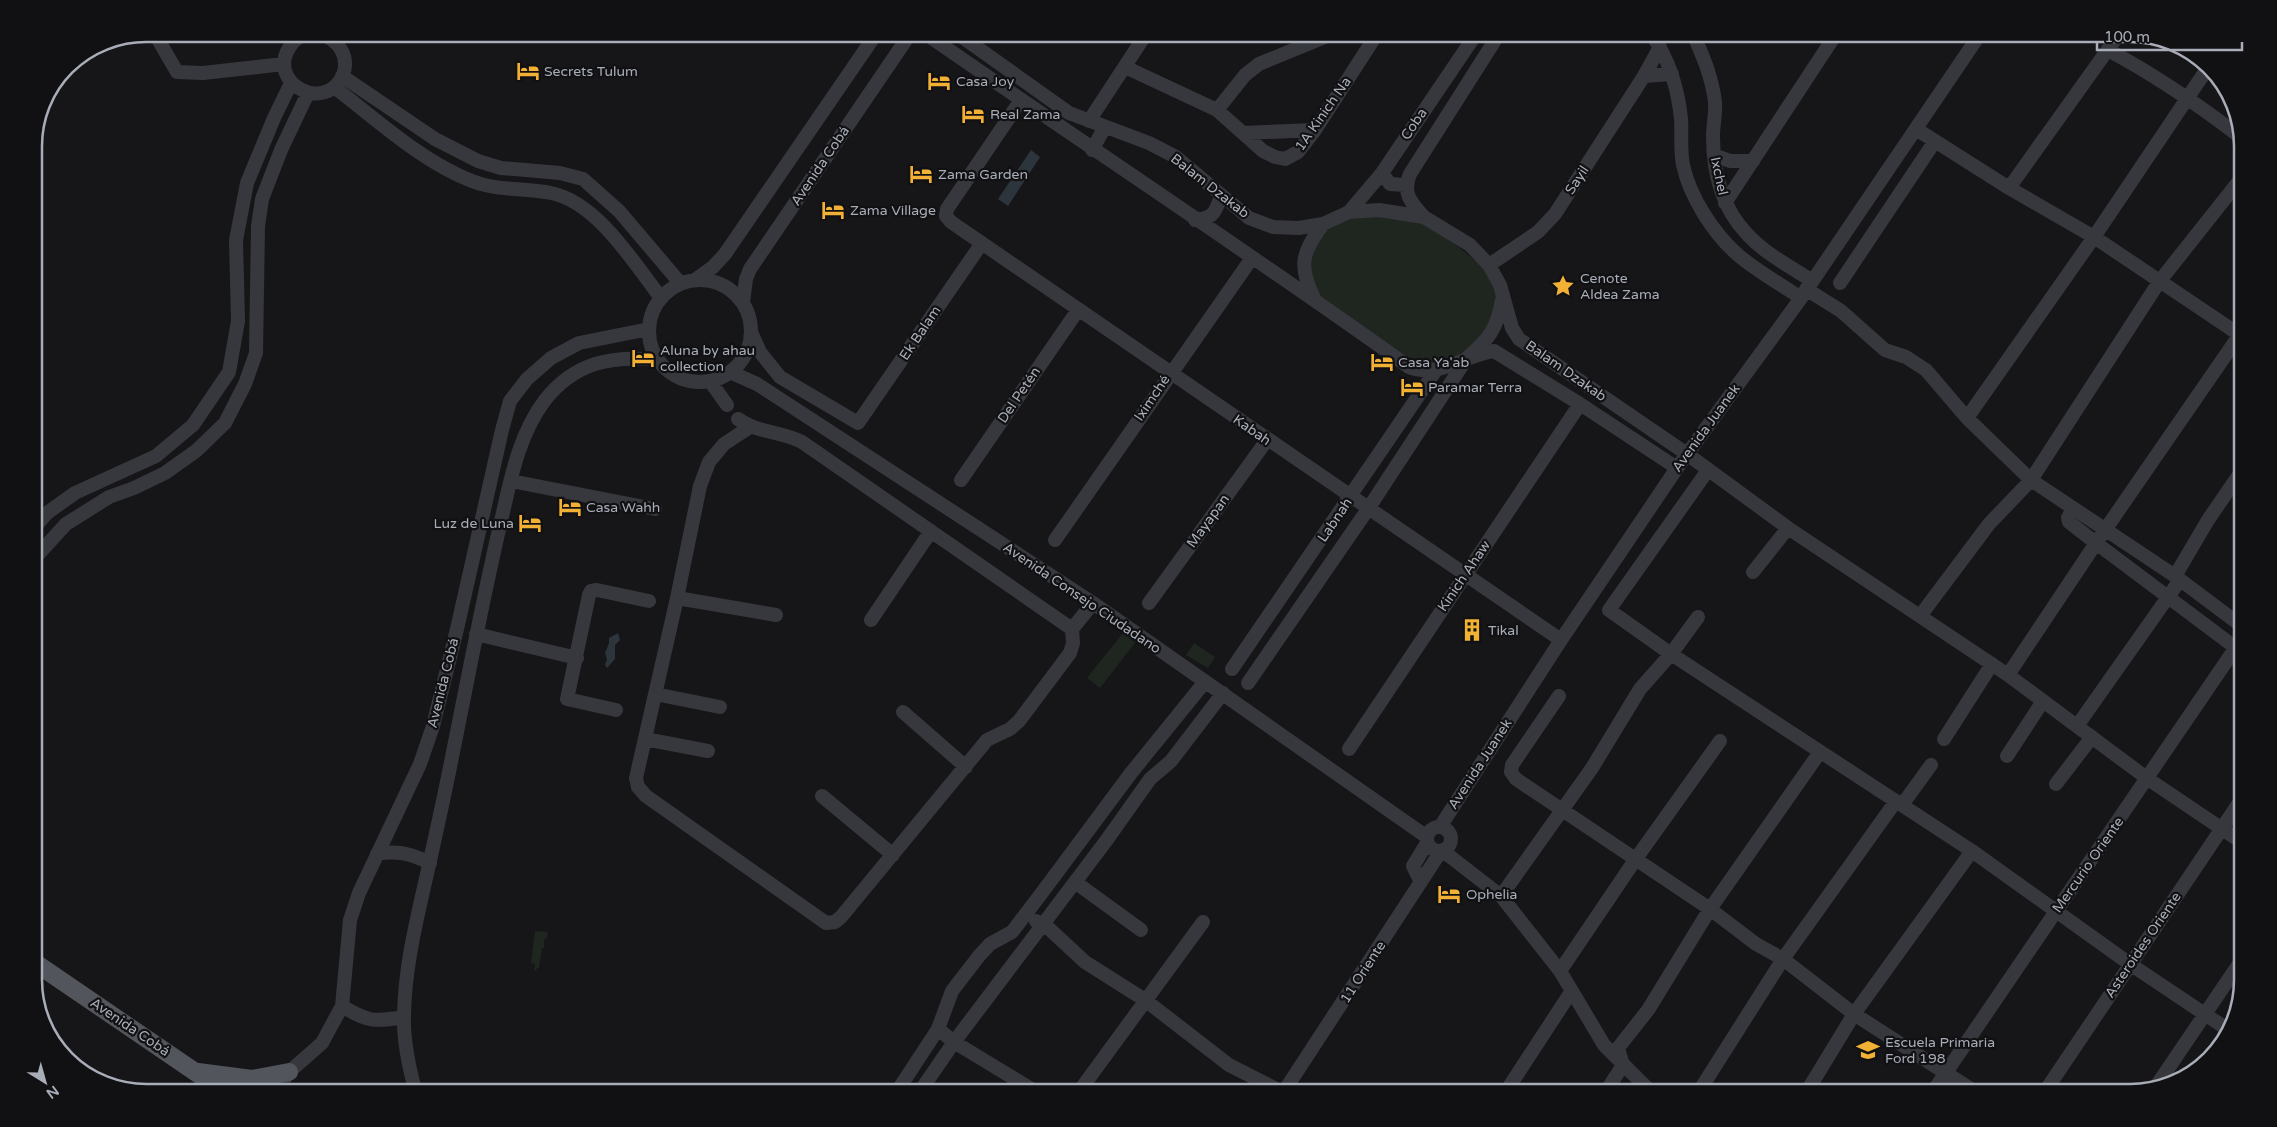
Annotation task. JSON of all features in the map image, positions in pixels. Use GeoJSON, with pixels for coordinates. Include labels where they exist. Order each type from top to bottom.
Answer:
{"type":"FeatureCollection","features":[{"type":"Feature","properties":{"kind":"main road","name":"Avenida Cobá"},"geometry":{"type":"LineString","coordinates":[[43,968],[213,1084]]}},
{"type":"Feature","properties":{"kind":"main road"},"geometry":{"type":"LineString","coordinates":[[195,1072],[252,1079],[289,1072]]}},
{"type":"Feature","properties":{"kind":"street"},"geometry":{"type":"LineString","coordinates":[[160,42],[177,72],[203,73],[284,64]]}},
{"type":"Feature","properties":{"kind":"street"},"geometry":{"type":"LineString","coordinates":[[287,42],[284,64],[291,83],[308,93],[322,93],[338,82],[345,63],[344,56],[329,42]]}},
{"type":"Feature","properties":{"kind":"street","name":"Avenida Cobá"},"geometry":{"type":"LineString","coordinates":[[695,280],[713,267],[725,254],[871,42]]}},
{"type":"Feature","properties":{"kind":"street","name":"Avenida Cobá"},"geometry":{"type":"LineString","coordinates":[[743,302],[746,279],[750,269],[905,42]]}},
{"type":"Feature","properties":{"kind":"street"},"geometry":{"type":"LineString","coordinates":[[938,42],[1092,150],[1314,299],[1409,367],[1422,372],[1436,370],[1481,353],[1494,351],[1580,404],[1677,468]]}},
{"type":"Feature","properties":{"kind":"street","name":"Balam Dzakab"},"geometry":{"type":"LineString","coordinates":[[969,42],[1069,112],[1150,143],[1176,157],[1199,174],[1221,196],[1249,218],[1273,227],[1299,228],[1323,224],[1349,212],[1379,210],[1424,217],[1470,246],[1489,265],[1500,285],[1512,328],[1519,338],[1687,454],[1788,528],[2008,675],[2148,779],[2234,838]]}},
{"type":"Feature","properties":{"kind":"street"},"geometry":{"type":"LineString","coordinates":[[1089,121],[1141,42]]}},
{"type":"Feature","properties":{"kind":"street"},"geometry":{"type":"LineString","coordinates":[[1217,110],[1245,75],[1259,64],[1313,42]]}},
{"type":"Feature","properties":{"kind":"street","name":"1A Kinich Na"},"geometry":{"type":"LineString","coordinates":[[1125,67],[1217,110],[1263,151],[1275,157],[1285,159],[1298,152],[1372,42]]}},
{"type":"Feature","properties":{"kind":"street","name":"Coba"},"geometry":{"type":"LineString","coordinates":[[1349,212],[1382,173],[1471,42]]}},
{"type":"Feature","properties":{"kind":"street"},"geometry":{"type":"LineString","coordinates":[[1405,185],[1419,158],[1494,42]]}},
{"type":"Feature","properties":{"kind":"street"},"geometry":{"type":"LineString","coordinates":[[1657,42],[1672,74],[1681,119],[1683,164],[1693,193],[1708,219],[1738,255],[1806,289],[1841,311],[1885,350],[1906,357],[1926,370],[1968,418],[2031,480],[2177,578],[2234,620]]}},
{"type":"Feature","properties":{"kind":"street","name":"Ixchel"},"geometry":{"type":"LineString","coordinates":[[1697,42],[1707,64],[1715,103],[1714,155],[1718,185],[1725,203],[1739,225],[1806,289]]}},
{"type":"Feature","properties":{"kind":"street"},"geometry":{"type":"LineString","coordinates":[[1725,203],[1831,42]]}},
{"type":"Feature","properties":{"kind":"street","name":"Avenida Juanek"},"geometry":{"type":"LineString","coordinates":[[1440,827],[1560,640],[1677,468],[1806,289],[1975,42]]}},
{"type":"Feature","properties":{"kind":"street"},"geometry":{"type":"LineString","coordinates":[[2010,188],[2114,42]]}},
{"type":"Feature","properties":{"kind":"street","name":"Sayil"},"geometry":{"type":"LineString","coordinates":[[1489,265],[1538,232],[1555,214],[1644,76],[1660,47]]}},
{"type":"Feature","properties":{"kind":"street"},"geometry":{"type":"LineString","coordinates":[[2108,50],[2151,73],[2188,97],[2233,131]]}},
{"type":"Feature","properties":{"kind":"street"},"geometry":{"type":"LineString","coordinates":[[1968,418],[2094,237],[2204,73]]}},
{"type":"Feature","properties":{"kind":"street"},"geometry":{"type":"LineString","coordinates":[[1644,76],[1672,74]]}},
{"type":"Feature","properties":{"kind":"street"},"geometry":{"type":"LineString","coordinates":[[338,82],[435,139],[478,161],[501,168],[560,173],[582,180],[619,211],[681,284]]}},
{"type":"Feature","properties":{"kind":"street"},"geometry":{"type":"LineString","coordinates":[[338,82],[409,144],[471,181],[484,185],[552,193],[581,205],[605,227],[661,298]]}},
{"type":"Feature","properties":{"kind":"street"},"geometry":{"type":"LineString","coordinates":[[43,518],[75,492],[156,456],[192,425],[229,372],[238,320],[236,240],[247,183],[291,83]]}},
{"type":"Feature","properties":{"kind":"street"},"geometry":{"type":"LineString","coordinates":[[43,550],[66,524],[109,497],[134,488],[165,472],[196,451],[225,422],[246,384],[256,354],[258,226],[262,199],[281,150],[308,93]]}},
{"type":"Feature","properties":{"kind":"street","name":"Kabah"},"geometry":{"type":"LineString","coordinates":[[1021,100],[947,209],[946,216],[951,222],[1350,498],[1560,640]]}},
{"type":"Feature","properties":{"kind":"street"},"geometry":{"type":"LineString","coordinates":[[1092,150],[1105,127]]}},
{"type":"Feature","properties":{"kind":"street"},"geometry":{"type":"LineString","coordinates":[[1916,129],[2010,188],[2094,237],[2159,282],[2234,329]]}},
{"type":"Feature","properties":{"kind":"street"},"geometry":{"type":"LineString","coordinates":[[1244,133],[1314,130]]}},
{"type":"Feature","properties":{"kind":"street"},"geometry":{"type":"LineString","coordinates":[[1840,282],[1935,141]]}},
{"type":"Feature","properties":{"kind":"street"},"geometry":{"type":"LineString","coordinates":[[1714,155],[1730,161],[1752,161]]}},
{"type":"Feature","properties":{"kind":"street"},"geometry":{"type":"LineString","coordinates":[[1382,173],[1390,184],[1405,185]]}},
{"type":"Feature","properties":{"kind":"street"},"geometry":{"type":"LineString","coordinates":[[1405,185],[1414,206],[1424,217]]}},
{"type":"Feature","properties":{"kind":"street"},"geometry":{"type":"LineString","coordinates":[[1920,616],[1989,524],[2031,480],[2159,282],[2234,187]]}},
{"type":"Feature","properties":{"kind":"street"},"geometry":{"type":"LineString","coordinates":[[1195,220],[1212,215],[1221,196]]}},
{"type":"Feature","properties":{"kind":"street"},"geometry":{"type":"LineString","coordinates":[[1864,205],[1884,216]]}},
{"type":"Feature","properties":{"kind":"street"},"geometry":{"type":"LineString","coordinates":[[1314,299],[1306,278],[1304,256],[1310,241],[1323,224]]}},
{"type":"Feature","properties":{"kind":"street"},"geometry":{"type":"LineString","coordinates":[[1723,238],[1739,225]]}},
{"type":"Feature","properties":{"kind":"street","name":"Ek Balam"},"geometry":{"type":"LineString","coordinates":[[751,332],[760,352],[780,377],[858,424],[982,243]]}},
{"type":"Feature","properties":{"kind":"street","name":"Iximché"},"geometry":{"type":"LineString","coordinates":[[1055,540],[1252,258]]}},
{"type":"Feature","properties":{"kind":"street"},"geometry":{"type":"LineString","coordinates":[[695,280],[709,281],[722,285],[734,292],[743,302],[749,317],[751,332],[745,355],[730,372],[710,381],[698,382],[681,378],[666,369],[658,360],[650,340],[649,328],[655,308],[661,298],[681,284],[695,280]]}},
{"type":"Feature","properties":{"kind":"street"},"geometry":{"type":"LineString","coordinates":[[1248,683],[1368,509],[1467,358],[1485,342],[1493,331],[1498,320],[1503,297]]}},
{"type":"Feature","properties":{"kind":"street","name":"Del Petén"},"geometry":{"type":"LineString","coordinates":[[961,480],[1078,310]]}},
{"type":"Feature","properties":{"kind":"street","name":"Avenida Cobá"},"geometry":{"type":"LineString","coordinates":[[281,1084],[289,1072],[322,1043],[342,1006],[350,920],[359,893],[420,764],[433,726],[510,401],[527,379],[551,358],[579,343],[649,328]]}},
{"type":"Feature","properties":{"kind":"street"},"geometry":{"type":"LineString","coordinates":[[2008,675],[2105,530],[2234,345]]}},
{"type":"Feature","properties":{"kind":"street","name":"Avenida Cobá"},"geometry":{"type":"LineString","coordinates":[[413,1084],[408,1065],[404,1017],[415,924],[430,863],[476,634],[511,481],[526,430],[545,400],[563,380],[586,366],[611,360],[637,358],[658,360]]}},
{"type":"Feature","properties":{"kind":"street","name":"Labnah"},"geometry":{"type":"LineString","coordinates":[[1232,669],[1436,370]]}},
{"type":"Feature","properties":{"kind":"street","name":"Avenida Consejo Ciudadano"},"geometry":{"type":"LineString","coordinates":[[730,372],[758,384],[1093,603],[1204,683],[1223,693],[1427,840]]}},
{"type":"Feature","properties":{"kind":"street"},"geometry":{"type":"LineString","coordinates":[[710,381],[727,405]]}},
{"type":"Feature","properties":{"kind":"street","name":"Kinich Ahaw"},"geometry":{"type":"LineString","coordinates":[[1348,749],[1580,404]]}},
{"type":"Feature","properties":{"kind":"street"},"geometry":{"type":"LineString","coordinates":[[1072,629],[802,442],[790,436],[744,423],[709,462],[700,486],[677,598],[636,778],[638,787],[646,796],[826,923],[835,922],[893,855],[987,740],[1010,729],[1019,721],[1070,653],[1073,643],[1072,629],[1093,603]]}},
{"type":"Feature","properties":{"kind":"street","name":"Mayapan"},"geometry":{"type":"LineString","coordinates":[[1148,603],[1267,440]]}},
{"type":"Feature","properties":{"kind":"street"},"geometry":{"type":"LineString","coordinates":[[1708,470],[1608,610],[1671,654],[1972,851],[2130,964],[2223,1027]]}},
{"type":"Feature","properties":{"kind":"street"},"geometry":{"type":"LineString","coordinates":[[511,481],[655,509]]}},
{"type":"Feature","properties":{"kind":"street"},"geometry":{"type":"LineString","coordinates":[[2077,726],[2168,597],[2208,520],[2234,482]]}},
{"type":"Feature","properties":{"kind":"street"},"geometry":{"type":"LineString","coordinates":[[2073,508],[2068,518],[2070,522],[2096,544],[2168,597],[2234,638]]}},
{"type":"Feature","properties":{"kind":"street"},"geometry":{"type":"LineString","coordinates":[[1753,572],[1788,528]]}},
{"type":"Feature","properties":{"kind":"street"},"geometry":{"type":"LineString","coordinates":[[871,620],[931,531]]}},
{"type":"Feature","properties":{"kind":"street"},"geometry":{"type":"LineString","coordinates":[[616,710],[567,700],[591,591],[597,590],[649,601]]}},
{"type":"Feature","properties":{"kind":"street"},"geometry":{"type":"LineString","coordinates":[[677,598],[776,615]]}},
{"type":"Feature","properties":{"kind":"street"},"geometry":{"type":"LineString","coordinates":[[1502,896],[1592,768],[1640,689],[1671,654],[1698,617]]}},
{"type":"Feature","properties":{"kind":"street"},"geometry":{"type":"LineString","coordinates":[[476,634],[577,658]]}},
{"type":"Feature","properties":{"kind":"street","name":"Mercurio Oriente"},"geometry":{"type":"LineString","coordinates":[[1938,1084],[2234,651]]}},
{"type":"Feature","properties":{"kind":"street"},"geometry":{"type":"LineString","coordinates":[[1944,739],[1992,664]]}},
{"type":"Feature","properties":{"kind":"street"},"geometry":{"type":"LineString","coordinates":[[902,1084],[938,1029],[952,991],[990,944],[1012,932],[1131,773],[1204,683]]}},
{"type":"Feature","properties":{"kind":"street"},"geometry":{"type":"LineString","coordinates":[[925,1084],[954,1042],[1076,882],[1150,779],[1171,761],[1223,693]]}},
{"type":"Feature","properties":{"kind":"street"},"geometry":{"type":"LineString","coordinates":[[655,694],[720,707]]}},
{"type":"Feature","properties":{"kind":"street"},"geometry":{"type":"LineString","coordinates":[[1559,696],[1510,768],[1516,779],[1710,909],[1756,944],[1783,960],[1854,1014],[1963,1084]]}},
{"type":"Feature","properties":{"kind":"street"},"geometry":{"type":"LineString","coordinates":[[2007,756],[2043,701]]}},
{"type":"Feature","properties":{"kind":"street"},"geometry":{"type":"LineString","coordinates":[[904,712],[966,767]]}},
{"type":"Feature","properties":{"kind":"street"},"geometry":{"type":"LineString","coordinates":[[2056,784],[2092,737]]}},
{"type":"Feature","properties":{"kind":"street"},"geometry":{"type":"LineString","coordinates":[[645,738],[708,751]]}},
{"type":"Feature","properties":{"kind":"street"},"geometry":{"type":"LineString","coordinates":[[1160,738],[1171,761]]}},
{"type":"Feature","properties":{"kind":"street"},"geometry":{"type":"LineString","coordinates":[[1560,971],[1635,860],[1720,741]]}},
{"type":"Feature","properties":{"kind":"street"},"geometry":{"type":"LineString","coordinates":[[1611,1084],[1623,1065],[1618,1048],[1648,1010],[1710,909],[1820,752]]}},
{"type":"Feature","properties":{"kind":"street"},"geometry":{"type":"LineString","coordinates":[[1704,1084],[1783,960],[1899,803],[1932,765]]}},
{"type":"Feature","properties":{"kind":"street"},"geometry":{"type":"LineString","coordinates":[[1131,773],[1150,779]]}},
{"type":"Feature","properties":{"kind":"street"},"geometry":{"type":"LineString","coordinates":[[822,796],[893,855]]}},
{"type":"Feature","properties":{"kind":"street","name":"Asteroides Oriente"},"geometry":{"type":"LineString","coordinates":[[2050,1084],[2234,810]]}},
{"type":"Feature","properties":{"kind":"street"},"geometry":{"type":"LineString","coordinates":[[1421,882],[1413,866],[1432,829],[1440,827],[1447,830],[1451,837],[1449,845],[1442,851]]}},
{"type":"Feature","properties":{"kind":"street"},"geometry":{"type":"LineString","coordinates":[[1090,828],[1106,841]]}},
{"type":"Feature","properties":{"kind":"street"},"geometry":{"type":"LineString","coordinates":[[1427,840],[1432,850],[1442,851],[1502,896],[1560,971],[1604,1044],[1643,1084]]}},
{"type":"Feature","properties":{"kind":"street"},"geometry":{"type":"LineString","coordinates":[[377,854],[391,851],[401,852],[416,856],[430,863]]}},
{"type":"Feature","properties":{"kind":"street","name":"11 Oriente"},"geometry":{"type":"LineString","coordinates":[[1290,1084],[1442,851]]}},
{"type":"Feature","properties":{"kind":"street"},"geometry":{"type":"LineString","coordinates":[[1811,1084],[1854,1014],[1972,851]]}},
{"type":"Feature","properties":{"kind":"street"},"geometry":{"type":"LineString","coordinates":[[1076,882],[1141,930]]}},
{"type":"Feature","properties":{"kind":"street"},"geometry":{"type":"LineString","coordinates":[[1025,916],[1044,924],[1085,962],[1145,1000],[1229,1064],[1267,1084]]}},
{"type":"Feature","properties":{"kind":"street"},"geometry":{"type":"LineString","coordinates":[[1084,1084],[1204,922]]}},
{"type":"Feature","properties":{"kind":"street"},"geometry":{"type":"LineString","coordinates":[[1012,932],[1023,950]]}},
{"type":"Feature","properties":{"kind":"street"},"geometry":{"type":"LineString","coordinates":[[2160,1080],[2234,971]]}},
{"type":"Feature","properties":{"kind":"street"},"geometry":{"type":"LineString","coordinates":[[1511,1084],[1571,992]]}},
{"type":"Feature","properties":{"kind":"street"},"geometry":{"type":"LineString","coordinates":[[342,1006],[361,1018],[378,1021],[404,1017]]}},
{"type":"Feature","properties":{"kind":"street"},"geometry":{"type":"LineString","coordinates":[[938,1029],[954,1042],[1023,1084]]}},
{"type":"Feature","properties":{"kind":"shaded area"},"geometry":{"type":"Polygon","coordinates":[[[1031,150],[1040,157],[1008,206],[998,199],[1031,150]]]}},
{"type":"Feature","properties":{"kind":"shaded area"},"geometry":{"type":"Polygon","coordinates":[[[1351,214],[1380,215],[1420,222],[1440,232],[1486,269],[1498,293],[1493,319],[1465,356],[1421,369],[1316,297],[1306,256],[1324,228],[1351,214]]]}},
{"type":"Feature","properties":{"kind":"shaded area"},"geometry":{"type":"Polygon","coordinates":[[[1126,629],[1138,639],[1100,688],[1087,678],[1126,629]]]}},
{"type":"Feature","properties":{"kind":"shaded area"},"geometry":{"type":"Polygon","coordinates":[[[618,633],[620,640],[615,645],[615,659],[607,668],[605,665],[607,659],[605,653],[609,638],[618,633]]]}},
{"type":"Feature","properties":{"kind":"shaded area"},"geometry":{"type":"Polygon","coordinates":[[[1194,643],[1215,657],[1208,668],[1186,655],[1194,643]]]}},
{"type":"Feature","properties":{"kind":"shaded area"},"geometry":{"type":"Polygon","coordinates":[[[535,931],[548,932],[547,938],[544,939],[544,948],[542,948],[539,968],[536,971],[534,970],[535,964],[531,963],[535,931]]]}},
{"type":"Feature","properties":{"kind":"place","name":"Secrets Tulum"},"geometry":{"type":"Point","coordinates":[528,71]}},
{"type":"Feature","properties":{"kind":"place","name":"Casa Joy"},"geometry":{"type":"Point","coordinates":[939,81]}},
{"type":"Feature","properties":{"kind":"place","name":"Real Zama"},"geometry":{"type":"Point","coordinates":[973,114]}},
{"type":"Feature","properties":{"kind":"place","name":"Zama Garden"},"geometry":{"type":"Point","coordinates":[921,174]}},
{"type":"Feature","properties":{"kind":"place","name":"Zama Village"},"geometry":{"type":"Point","coordinates":[833,210]}},
{"type":"Feature","properties":{"kind":"place","name":"Cenote Aldea Zama"},"geometry":{"type":"Point","coordinates":[1563,286]}},
{"type":"Feature","properties":{"kind":"place","name":"Aluna by ahau collection"},"geometry":{"type":"Point","coordinates":[643,358]}},
{"type":"Feature","properties":{"kind":"place","name":"Casa Ya'ab"},"geometry":{"type":"Point","coordinates":[1382,362]}},
{"type":"Feature","properties":{"kind":"place","name":"Paramar Terra"},"geometry":{"type":"Point","coordinates":[1412,387]}},
{"type":"Feature","properties":{"kind":"place","name":"Casa Wahh"},"geometry":{"type":"Point","coordinates":[570,507]}},
{"type":"Feature","properties":{"kind":"place","name":"Luz de Luna"},"geometry":{"type":"Point","coordinates":[530,523]}},
{"type":"Feature","properties":{"kind":"place","name":"Tikal"},"geometry":{"type":"Point","coordinates":[1472,630]}},
{"type":"Feature","properties":{"kind":"place","name":"Ophelia"},"geometry":{"type":"Point","coordinates":[1449,894]}},
{"type":"Feature","properties":{"kind":"place","name":"Escuela Primaria Ford 198"},"geometry":{"type":"Point","coordinates":[1868,1050]}}]}
